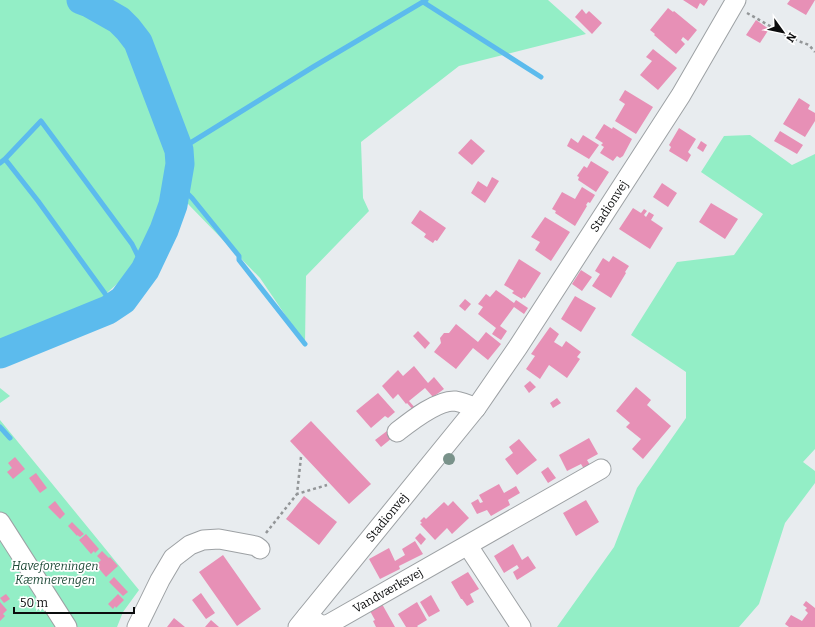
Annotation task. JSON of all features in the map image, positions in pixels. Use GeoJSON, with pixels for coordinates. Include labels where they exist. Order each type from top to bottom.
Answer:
{"type":"FeatureCollection","features":[{"type":"Feature","properties":{"kind":"street","name":"Stadionvej"},"geometry":{"type":"LineString","coordinates":[[303,622],[476,408],[518,347],[681,95],[734,3]]}},
{"type":"Feature","properties":{"kind":"street"},"geometry":{"type":"LineString","coordinates":[[398,432],[413,420],[442,403],[458,402],[476,408]]}},
{"type":"Feature","properties":{"kind":"street","name":"Vandværksvej"},"geometry":{"type":"LineString","coordinates":[[303,622],[322,626],[329,624],[601,470]]}},
{"type":"Feature","properties":{"kind":"street"},"geometry":{"type":"LineString","coordinates":[[0,522],[67,627]]}},
{"type":"Feature","properties":{"kind":"street"},"geometry":{"type":"LineString","coordinates":[[138,627],[160,580],[173,558],[190,545],[203,540],[219,539],[258,548]]}},
{"type":"Feature","properties":{"kind":"street"},"geometry":{"type":"LineString","coordinates":[[468,546],[521,627]]}},
{"type":"Feature","properties":{"kind":"path"},"geometry":{"type":"LineString","coordinates":[[734,3],[793,39],[808,45],[815,52]]}},
{"type":"Feature","properties":{"kind":"path"},"geometry":{"type":"LineString","coordinates":[[258,548],[297,494],[301,458]]}},
{"type":"Feature","properties":{"kind":"path"},"geometry":{"type":"LineString","coordinates":[[297,494],[327,485]]}},
{"type":"Feature","properties":{"kind":"green space"},"geometry":{"type":"Polygon","coordinates":[[[0,0],[548,0],[586,34],[459,66],[361,142],[363,198],[369,211],[306,276],[305,344],[260,278],[189,205],[167,180],[143,248],[126,276],[99,300],[0,340],[0,0]]]}},
{"type":"Feature","properties":{"kind":"green space"},"geometry":{"type":"Polygon","coordinates":[[[750,135],[792,165],[815,154],[815,449],[803,462],[815,471],[815,483],[785,523],[759,604],[739,627],[557,627],[614,547],[637,488],[686,418],[686,372],[631,335],[677,262],[734,255],[763,214],[701,172],[724,136],[750,135]]]}},
{"type":"Feature","properties":{"kind":"green space"},"geometry":{"type":"Polygon","coordinates":[[[0,388],[10,396],[0,403],[0,388]]]}},
{"type":"Feature","properties":{"kind":"green space","name":"Haveforeningen Kæmnerengen"},"geometry":{"type":"Polygon","coordinates":[[[0,420],[139,590],[123,612],[117,627],[0,627],[0,420]]]}},
{"type":"Feature","properties":{"kind":"building"},"geometry":{"type":"Polygon","coordinates":[[[683,0],[708,0],[704,6],[700,3],[697,9],[683,0]]]}},
{"type":"Feature","properties":{"kind":"building"},"geometry":{"type":"Polygon","coordinates":[[[790,0],[815,0],[806,15],[787,4],[790,0]]]}},
{"type":"Feature","properties":{"kind":"building"},"geometry":{"type":"Polygon","coordinates":[[[668,8],[673,12],[674,11],[697,30],[688,41],[683,37],[681,40],[685,44],[676,54],[650,30],[668,8]]]}},
{"type":"Feature","properties":{"kind":"building"},"geometry":{"type":"Polygon","coordinates":[[[582,9],[586,14],[589,11],[602,23],[592,34],[575,17],[582,9]]]}},
{"type":"Feature","properties":{"kind":"building"},"geometry":{"type":"Polygon","coordinates":[[[756,20],[769,29],[760,43],[746,35],[756,20]]]}},
{"type":"Feature","properties":{"kind":"building"},"geometry":{"type":"Polygon","coordinates":[[[653,49],[677,68],[658,90],[640,75],[652,61],[646,57],[653,49]]]}},
{"type":"Feature","properties":{"kind":"building"},"geometry":{"type":"Polygon","coordinates":[[[625,90],[653,107],[636,134],[615,121],[625,104],[619,100],[625,90]]]}},
{"type":"Feature","properties":{"kind":"building"},"geometry":{"type":"Polygon","coordinates":[[[799,98],[810,105],[808,109],[815,113],[815,121],[805,137],[783,124],[799,98]]]}},
{"type":"Feature","properties":{"kind":"building"},"geometry":{"type":"Polygon","coordinates":[[[604,124],[612,129],[613,127],[632,139],[623,156],[620,158],[617,156],[613,161],[600,153],[604,147],[601,145],[603,143],[595,138],[604,124]]]}},
{"type":"Feature","properties":{"kind":"building"},"geometry":{"type":"Polygon","coordinates":[[[679,128],[696,139],[688,152],[691,155],[687,162],[669,151],[671,147],[669,145],[679,128]]]}},
{"type":"Feature","properties":{"kind":"building"},"geometry":{"type":"Polygon","coordinates":[[[780,131],[803,145],[797,154],[774,141],[780,131]]]}},
{"type":"Feature","properties":{"kind":"building"},"geometry":{"type":"Polygon","coordinates":[[[583,135],[599,145],[589,159],[567,146],[571,138],[578,143],[583,135]]]}},
{"type":"Feature","properties":{"kind":"building"},"geometry":{"type":"Polygon","coordinates":[[[471,139],[485,151],[472,165],[458,153],[471,139]]]}},
{"type":"Feature","properties":{"kind":"building"},"geometry":{"type":"Polygon","coordinates":[[[701,141],[707,145],[703,152],[697,148],[701,141]]]}},
{"type":"Feature","properties":{"kind":"building"},"geometry":{"type":"Polygon","coordinates":[[[591,161],[609,172],[596,192],[578,180],[579,177],[577,176],[584,166],[587,168],[591,161]]]}},
{"type":"Feature","properties":{"kind":"building"},"geometry":{"type":"Polygon","coordinates":[[[492,177],[499,181],[485,203],[471,193],[478,181],[487,187],[492,177]]]}},
{"type":"Feature","properties":{"kind":"building"},"geometry":{"type":"Polygon","coordinates":[[[662,183],[677,193],[668,207],[653,197],[662,183]]]}},
{"type":"Feature","properties":{"kind":"building"},"geometry":{"type":"Polygon","coordinates":[[[582,187],[595,195],[590,203],[588,202],[586,205],[587,206],[575,226],[555,213],[556,211],[552,209],[562,192],[575,199],[582,187]]]}},
{"type":"Feature","properties":{"kind":"building"},"geometry":{"type":"Polygon","coordinates":[[[711,203],[738,219],[725,239],[699,222],[711,203]]]}},
{"type":"Feature","properties":{"kind":"building"},"geometry":{"type":"Polygon","coordinates":[[[633,208],[641,213],[644,209],[647,211],[644,215],[646,217],[649,212],[654,215],[651,220],[663,228],[650,249],[619,229],[633,208]]]}},
{"type":"Feature","properties":{"kind":"building"},"geometry":{"type":"Polygon","coordinates":[[[420,210],[446,228],[437,241],[435,240],[433,243],[424,237],[426,234],[411,223],[420,210]]]}},
{"type":"Feature","properties":{"kind":"building"},"geometry":{"type":"Polygon","coordinates":[[[545,217],[570,232],[551,261],[535,250],[540,242],[531,237],[545,217]]]}},
{"type":"Feature","properties":{"kind":"building"},"geometry":{"type":"Polygon","coordinates":[[[613,256],[629,266],[611,298],[592,286],[600,274],[595,271],[603,258],[609,262],[613,256]]]}},
{"type":"Feature","properties":{"kind":"building"},"geometry":{"type":"Polygon","coordinates":[[[519,259],[541,273],[525,298],[523,297],[522,299],[512,293],[514,291],[504,285],[519,259]]]}},
{"type":"Feature","properties":{"kind":"building"},"geometry":{"type":"Polygon","coordinates":[[[581,270],[592,277],[582,291],[572,284],[581,270]]]}},
{"type":"Feature","properties":{"kind":"building"},"geometry":{"type":"Polygon","coordinates":[[[496,290],[514,303],[516,300],[528,308],[524,314],[514,307],[500,326],[507,331],[501,340],[492,334],[496,328],[478,314],[483,307],[478,304],[486,294],[490,297],[496,290]]]}},
{"type":"Feature","properties":{"kind":"building"},"geometry":{"type":"Polygon","coordinates":[[[575,296],[596,308],[581,332],[561,319],[575,296]]]}},
{"type":"Feature","properties":{"kind":"building"},"geometry":{"type":"Polygon","coordinates":[[[465,299],[471,304],[465,311],[459,306],[465,299]]]}},
{"type":"Feature","properties":{"kind":"building"},"geometry":{"type":"Polygon","coordinates":[[[456,324],[478,342],[486,332],[501,344],[488,360],[473,348],[456,369],[434,352],[441,343],[440,338],[444,333],[449,333],[456,324]]]}},
{"type":"Feature","properties":{"kind":"building"},"geometry":{"type":"Polygon","coordinates":[[[550,327],[559,334],[554,342],[562,347],[566,341],[581,352],[577,357],[580,359],[567,378],[549,365],[540,379],[526,369],[535,356],[531,354],[550,327]]]}},
{"type":"Feature","properties":{"kind":"building"},"geometry":{"type":"Polygon","coordinates":[[[418,331],[430,343],[425,349],[413,336],[418,331]]]}},
{"type":"Feature","properties":{"kind":"building"},"geometry":{"type":"Polygon","coordinates":[[[414,366],[428,383],[434,377],[444,389],[433,397],[425,388],[409,401],[416,409],[414,411],[398,394],[393,399],[382,386],[398,370],[403,376],[414,366]]]}},
{"type":"Feature","properties":{"kind":"building"},"geometry":{"type":"Polygon","coordinates":[[[530,381],[536,387],[529,393],[524,386],[530,381]]]}},
{"type":"Feature","properties":{"kind":"building"},"geometry":{"type":"Polygon","coordinates":[[[636,387],[651,400],[647,405],[671,426],[643,459],[632,449],[641,439],[626,427],[630,423],[616,411],[636,387]]]}},
{"type":"Feature","properties":{"kind":"building"},"geometry":{"type":"Polygon","coordinates":[[[378,393],[395,412],[388,418],[385,416],[371,428],[356,411],[378,393]]]}},
{"type":"Feature","properties":{"kind":"building"},"geometry":{"type":"Polygon","coordinates":[[[557,398],[561,403],[553,408],[550,403],[557,398]]]}},
{"type":"Feature","properties":{"kind":"building"},"geometry":{"type":"Polygon","coordinates":[[[311,421],[371,484],[349,504],[290,441],[311,421]]]}},
{"type":"Feature","properties":{"kind":"building"},"geometry":{"type":"Polygon","coordinates":[[[387,431],[392,438],[381,447],[375,440],[387,431]]]}},
{"type":"Feature","properties":{"kind":"building"},"geometry":{"type":"Polygon","coordinates":[[[589,438],[598,454],[587,460],[590,465],[584,469],[581,464],[567,471],[559,455],[589,438]]]}},
{"type":"Feature","properties":{"kind":"building"},"geometry":{"type":"Polygon","coordinates":[[[519,439],[537,460],[517,475],[505,459],[513,453],[509,447],[519,439]]]}},
{"type":"Feature","properties":{"kind":"building"},"geometry":{"type":"Polygon","coordinates":[[[15,457],[25,469],[13,479],[7,472],[12,468],[8,463],[15,457]]]}},
{"type":"Feature","properties":{"kind":"building"},"geometry":{"type":"Polygon","coordinates":[[[548,467],[556,478],[548,483],[541,472],[548,467]]]}},
{"type":"Feature","properties":{"kind":"building"},"geometry":{"type":"Polygon","coordinates":[[[36,473],[47,488],[40,493],[29,478],[36,473]]]}},
{"type":"Feature","properties":{"kind":"building"},"geometry":{"type":"Polygon","coordinates":[[[499,484],[504,493],[516,486],[520,493],[508,500],[510,505],[491,516],[487,510],[477,514],[471,503],[478,499],[480,503],[483,502],[479,495],[499,484]]]}},
{"type":"Feature","properties":{"kind":"building"},"geometry":{"type":"Polygon","coordinates":[[[304,496],[337,522],[319,545],[286,519],[304,496]]]}},
{"type":"Feature","properties":{"kind":"building"},"geometry":{"type":"Polygon","coordinates":[[[586,500],[599,522],[576,536],[563,513],[586,500]]]}},
{"type":"Feature","properties":{"kind":"building"},"geometry":{"type":"Polygon","coordinates":[[[55,501],[65,514],[60,519],[48,507],[55,501]]]}},
{"type":"Feature","properties":{"kind":"building"},"geometry":{"type":"Polygon","coordinates":[[[453,501],[469,518],[452,534],[447,528],[435,540],[420,524],[422,523],[420,521],[424,517],[426,519],[444,502],[448,506],[453,501]]]}},
{"type":"Feature","properties":{"kind":"building"},"geometry":{"type":"Polygon","coordinates":[[[72,522],[84,534],[80,537],[77,536],[68,526],[72,522]]]}},
{"type":"Feature","properties":{"kind":"building"},"geometry":{"type":"Polygon","coordinates":[[[420,533],[426,539],[421,545],[415,538],[420,533]]]}},
{"type":"Feature","properties":{"kind":"building"},"geometry":{"type":"Polygon","coordinates":[[[86,534],[99,549],[95,553],[94,551],[91,554],[79,540],[86,534]]]}},
{"type":"Feature","properties":{"kind":"building"},"geometry":{"type":"Polygon","coordinates":[[[415,541],[423,554],[399,566],[400,569],[380,579],[369,559],[389,548],[395,561],[405,555],[402,549],[415,541]]]}},
{"type":"Feature","properties":{"kind":"building"},"geometry":{"type":"Polygon","coordinates":[[[513,544],[522,560],[528,556],[536,568],[517,580],[513,572],[519,568],[517,565],[504,573],[494,556],[513,544]]]}},
{"type":"Feature","properties":{"kind":"building"},"geometry":{"type":"Polygon","coordinates":[[[102,551],[118,566],[106,577],[96,565],[101,560],[97,556],[102,551]]]}},
{"type":"Feature","properties":{"kind":"building"},"geometry":{"type":"Polygon","coordinates":[[[223,555],[261,609],[237,626],[199,572],[223,555]]]}},
{"type":"Feature","properties":{"kind":"building"},"geometry":{"type":"Polygon","coordinates":[[[468,572],[479,589],[470,594],[474,602],[467,606],[451,582],[468,572]]]}},
{"type":"Feature","properties":{"kind":"building"},"geometry":{"type":"Polygon","coordinates":[[[114,577],[128,592],[123,596],[109,582],[114,577]]]}},
{"type":"Feature","properties":{"kind":"building"},"geometry":{"type":"Polygon","coordinates":[[[201,593],[215,613],[206,619],[192,600],[201,593]]]}},
{"type":"Feature","properties":{"kind":"building"},"geometry":{"type":"Polygon","coordinates":[[[6,594],[10,599],[4,603],[0,598],[6,594]]]}},
{"type":"Feature","properties":{"kind":"building"},"geometry":{"type":"Polygon","coordinates":[[[118,594],[124,600],[113,609],[108,604],[118,594]]]}},
{"type":"Feature","properties":{"kind":"building"},"geometry":{"type":"Polygon","coordinates":[[[431,595],[440,611],[429,617],[420,602],[431,595]]]}},
{"type":"Feature","properties":{"kind":"building"},"geometry":{"type":"Polygon","coordinates":[[[806,601],[815,608],[815,627],[789,627],[785,624],[791,615],[802,621],[808,613],[805,610],[807,608],[803,605],[806,601]]]}},
{"type":"Feature","properties":{"kind":"building"},"geometry":{"type":"Polygon","coordinates":[[[0,602],[7,610],[3,614],[5,616],[0,621],[0,602]]]}},
{"type":"Feature","properties":{"kind":"building"},"geometry":{"type":"Polygon","coordinates":[[[417,602],[427,620],[417,626],[418,627],[406,627],[398,614],[417,602]]]}},
{"type":"Feature","properties":{"kind":"building"},"geometry":{"type":"Polygon","coordinates":[[[382,604],[395,627],[376,627],[373,621],[375,620],[370,611],[382,604]]]}},
{"type":"Feature","properties":{"kind":"building"},"geometry":{"type":"Polygon","coordinates":[[[174,618],[185,627],[167,627],[174,618]]]}},
{"type":"Feature","properties":{"kind":"building"},"geometry":{"type":"Polygon","coordinates":[[[211,620],[219,627],[205,627],[211,620]]]}},
{"type":"Feature","properties":{"kind":"waterway"},"geometry":{"type":"LineString","coordinates":[[0,354],[108,310],[123,300],[145,270],[164,230],[173,205],[180,164],[179,150],[138,42],[119,20],[81,0]]}},
{"type":"Feature","properties":{"kind":"waterway"},"geometry":{"type":"LineString","coordinates":[[179,150],[313,67],[426,0]]}},
{"type":"Feature","properties":{"kind":"waterway"},"geometry":{"type":"LineString","coordinates":[[423,2],[541,77]]}},
{"type":"Feature","properties":{"kind":"waterway"},"geometry":{"type":"LineString","coordinates":[[0,163],[41,121],[132,244],[145,270]]}},
{"type":"Feature","properties":{"kind":"waterway"},"geometry":{"type":"LineString","coordinates":[[5,159],[38,201],[114,306]]}},
{"type":"Feature","properties":{"kind":"waterway"},"geometry":{"type":"LineString","coordinates":[[177,183],[192,198],[239,256],[239,260],[305,344]]}},
{"type":"Feature","properties":{"kind":"waterway"},"geometry":{"type":"LineString","coordinates":[[0,427],[10,438]]}}]}
